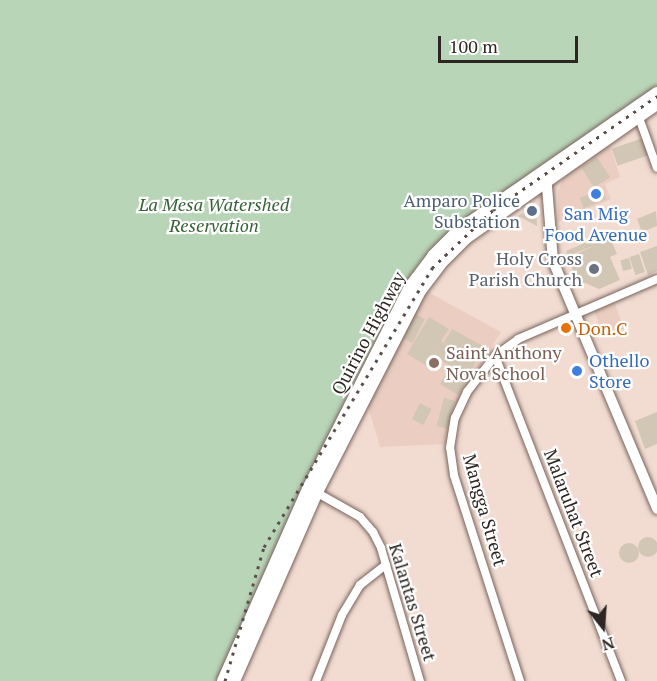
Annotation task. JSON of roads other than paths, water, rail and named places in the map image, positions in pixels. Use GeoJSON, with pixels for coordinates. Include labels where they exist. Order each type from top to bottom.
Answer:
{"type":"FeatureCollection","features":[{"type":"Feature","properties":{"kind":"main road","name":"Quirino Highway"},"geometry":{"type":"LineString","coordinates":[[223,681],[312,490],[420,291],[440,264],[466,238],[547,175],[637,112],[657,93]]}},
{"type":"Feature","properties":{"kind":"main road","name":"Quirino Highway"},"geometry":{"type":"LineString","coordinates":[[637,112],[657,104]]}},
{"type":"Feature","properties":{"kind":"main road","name":"Quirino Highway"},"geometry":{"type":"LineString","coordinates":[[234,681],[312,490]]}},
{"type":"Feature","properties":{"kind":"street"},"geometry":{"type":"LineString","coordinates":[[637,112],[657,168]]}},
{"type":"Feature","properties":{"kind":"street"},"geometry":{"type":"LineString","coordinates":[[547,175],[550,247],[575,313],[657,509]]}},
{"type":"Feature","properties":{"kind":"street","name":"Mangga Street"},"geometry":{"type":"LineString","coordinates":[[520,681],[454,475],[450,448],[455,418],[467,392],[495,356],[519,339],[657,279]]}},
{"type":"Feature","properties":{"kind":"street","name":"Malaruhat Street"},"geometry":{"type":"LineString","coordinates":[[495,356],[621,681]]}},
{"type":"Feature","properties":{"kind":"street","name":"Kalantas Street"},"geometry":{"type":"LineString","coordinates":[[312,490],[360,517],[381,548],[420,681]]}},
{"type":"Feature","properties":{"kind":"street"},"geometry":{"type":"LineString","coordinates":[[316,681],[342,615],[360,585],[386,565]]}},
{"type":"Feature","properties":{"kind":"railway"},"geometry":{"type":"LineString","coordinates":[[225,681],[264,547],[432,268],[493,210],[657,96]]}},
{"type":"Feature","properties":{"kind":"place","name":"San Mig Food Avenue"},"geometry":{"type":"Point","coordinates":[596,194]}},
{"type":"Feature","properties":{"kind":"place","name":"Amparo Police Substation"},"geometry":{"type":"Point","coordinates":[532,211]}},
{"type":"Feature","properties":{"kind":"place","name":"Holy Cross Parish Church"},"geometry":{"type":"Point","coordinates":[594,269]}},
{"type":"Feature","properties":{"kind":"place","name":"Don.C"},"geometry":{"type":"Point","coordinates":[566,328]}},
{"type":"Feature","properties":{"kind":"place","name":"Saint Anthony Nova School"},"geometry":{"type":"Point","coordinates":[434,363]}},
{"type":"Feature","properties":{"kind":"place","name":"Othello Store"},"geometry":{"type":"Point","coordinates":[577,371]}},
{"type":"Feature","properties":{"kind":"park label","name":"La Mesa Watershed Reservation"},"geometry":{"type":"Point","coordinates":[214,215]}}]}
